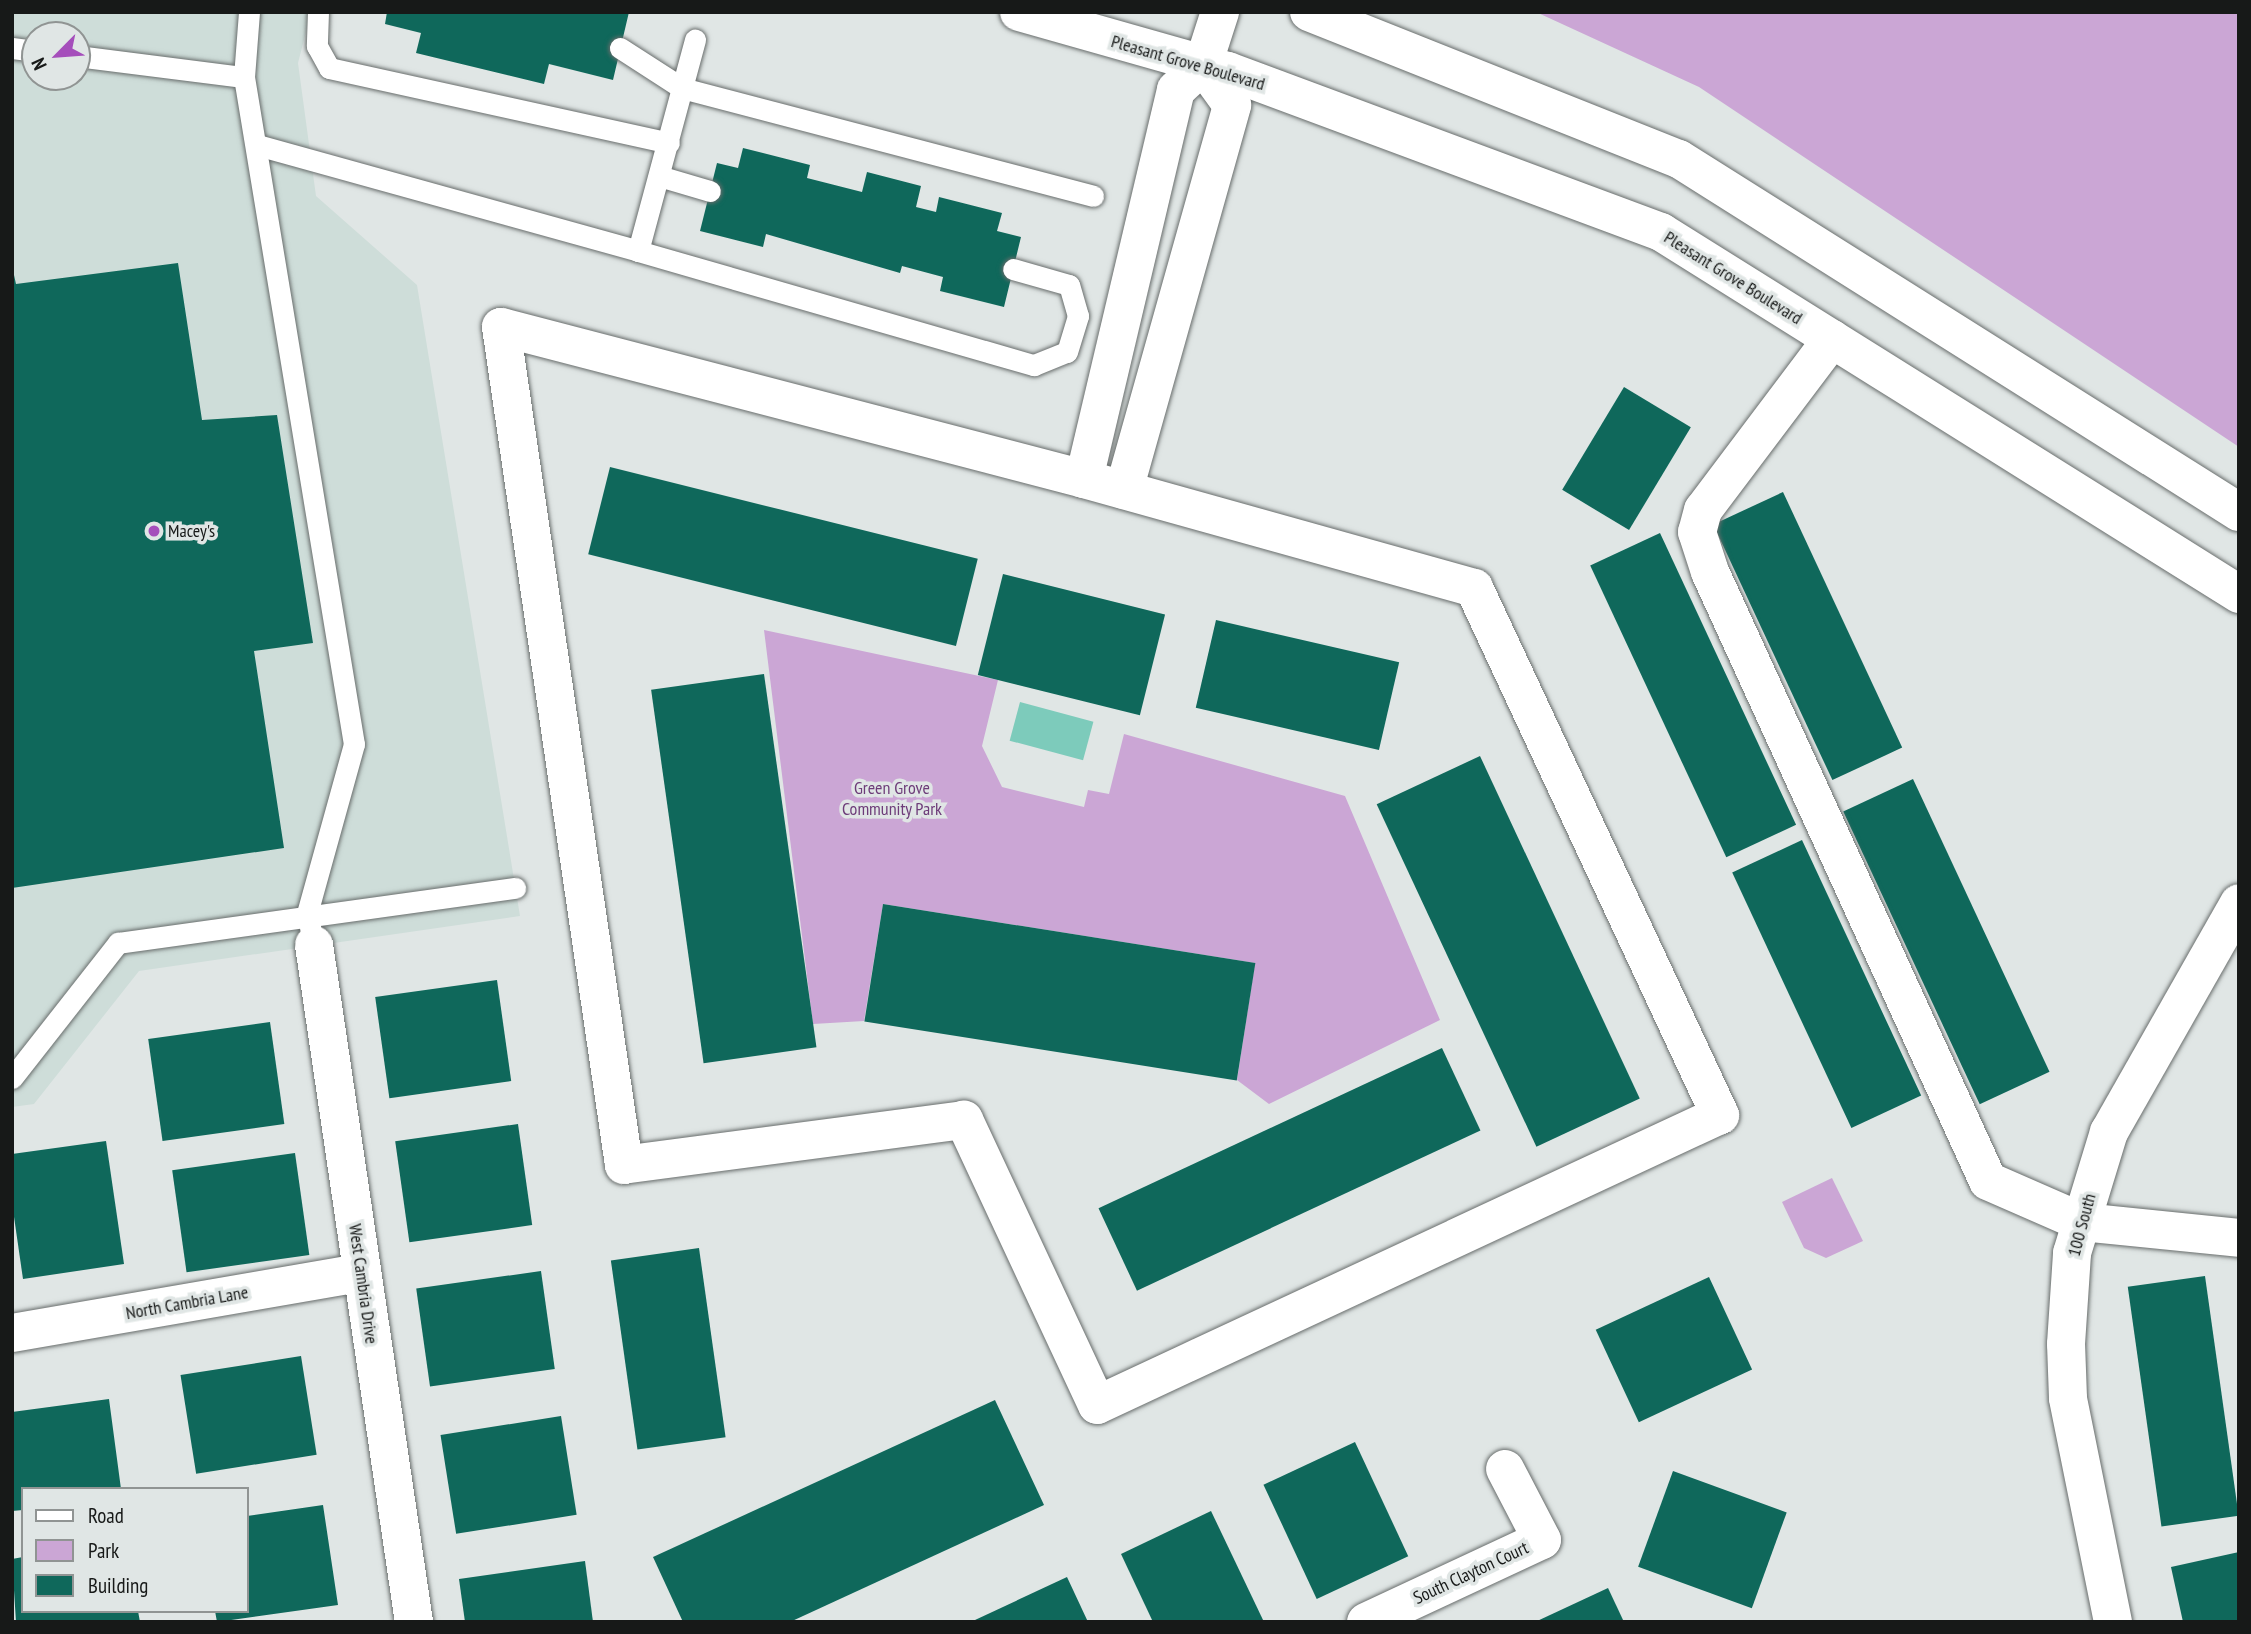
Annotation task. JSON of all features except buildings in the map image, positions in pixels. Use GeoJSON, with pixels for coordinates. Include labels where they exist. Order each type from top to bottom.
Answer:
{"type":"FeatureCollection","features":[{"type":"Feature","properties":{"kind":"street","name":"Pleasant Grove Boulevard"},"geometry":{"type":"LineString","coordinates":[[1019,12],[1203,65],[1661,232],[2239,594]]}},
{"type":"Feature","properties":{"kind":"street"},"geometry":{"type":"LineString","coordinates":[[1084,479],[1176,90],[1203,65],[1220,12]]}},
{"type":"Feature","properties":{"kind":"street"},"geometry":{"type":"LineString","coordinates":[[1309,12],[1679,159],[2239,512]]}},
{"type":"Feature","properties":{"kind":"street"},"geometry":{"type":"LineString","coordinates":[[1124,490],[1232,105],[1203,65]]}},
{"type":"Feature","properties":{"kind":"street"},"geometry":{"type":"LineString","coordinates":[[1157,170],[1209,188]]}},
{"type":"Feature","properties":{"kind":"street"},"geometry":{"type":"LineString","coordinates":[[501,327],[1084,479],[1474,588],[1720,1115],[1097,1405],[964,1120],[624,1166],[501,327]]}},
{"type":"Feature","properties":{"kind":"street"},"geometry":{"type":"LineString","coordinates":[[1832,339],[1703,510],[1697,533],[1710,572],[1987,1181],[2082,1222],[2239,1238]]}},
{"type":"Feature","properties":{"kind":"street","name":"100 South"},"geometry":{"type":"LineString","coordinates":[[2113,1622],[2068,1398],[2066,1345],[2072,1253],[2109,1132],[2239,903]]}},
{"type":"Feature","properties":{"kind":"street","name":"West Cambria Drive"},"geometry":{"type":"LineString","coordinates":[[311,930],[414,1622]]}},
{"type":"Feature","properties":{"kind":"street","name":"North Cambria Lane"},"geometry":{"type":"LineString","coordinates":[[12,1333],[361,1273]]}},
{"type":"Feature","properties":{"kind":"street","name":"South Clayton Court"},"geometry":{"type":"LineString","coordinates":[[1366,1622],[1542,1540],[1505,1469]]}},
{"type":"Feature","properties":{"kind":"lane"},"geometry":{"type":"LineString","coordinates":[[250,12],[244,77],[354,744],[311,930]]}},
{"type":"Feature","properties":{"kind":"lane"},"geometry":{"type":"LineString","coordinates":[[317,12],[317,46],[329,68],[669,143]]}},
{"type":"Feature","properties":{"kind":"lane"},"geometry":{"type":"LineString","coordinates":[[638,251],[695,40]]}},
{"type":"Feature","properties":{"kind":"lane"},"geometry":{"type":"LineString","coordinates":[[620,48],[682,88],[1093,196]]}},
{"type":"Feature","properties":{"kind":"lane"},"geometry":{"type":"LineString","coordinates":[[91,58],[244,77]]}},
{"type":"Feature","properties":{"kind":"lane"},"geometry":{"type":"LineString","coordinates":[[257,145],[1034,365],[1068,352],[1078,316],[1069,285],[1013,270]]}},
{"type":"Feature","properties":{"kind":"lane"},"geometry":{"type":"LineString","coordinates":[[659,176],[710,191]]}},
{"type":"Feature","properties":{"kind":"lane"},"geometry":{"type":"LineString","coordinates":[[12,1078],[118,943],[311,930],[516,888]]}},
{"type":"Feature","properties":{"kind":"shaded area"},"geometry":{"type":"Polygon","coordinates":[[[12,12],[311,12],[298,63],[316,196],[417,285],[520,916],[139,971],[34,1104],[12,1107],[12,12]]]}},
{"type":"Feature","properties":{"kind":"shaded area"},"geometry":{"type":"Polygon","coordinates":[[[1020,702],[1093,722],[1083,760],[1010,741],[1020,702]]]}},
{"type":"Feature","properties":{"kind":"green space"},"geometry":{"type":"Polygon","coordinates":[[[1536,12],[2239,12],[2239,447],[1699,87],[1536,12]]]}},
{"type":"Feature","properties":{"kind":"green space","name":"Green Grove Community Park"},"geometry":{"type":"Polygon","coordinates":[[[764,630],[998,680],[982,746],[1002,787],[1084,807],[1088,790],[1109,794],[1124,734],[1345,796],[1440,1020],[1269,1104],[1237,1080],[1255,963],[883,904],[864,1021],[813,1024],[764,630]]]}},
{"type":"Feature","properties":{"kind":"green space"},"geometry":{"type":"Polygon","coordinates":[[[1832,1178],[1863,1241],[1826,1258],[1804,1248],[1782,1202],[1832,1178]]]}},
{"type":"Feature","properties":{"kind":"place","name":"Macey's"},"geometry":{"type":"Point","coordinates":[154,531]}}]}
